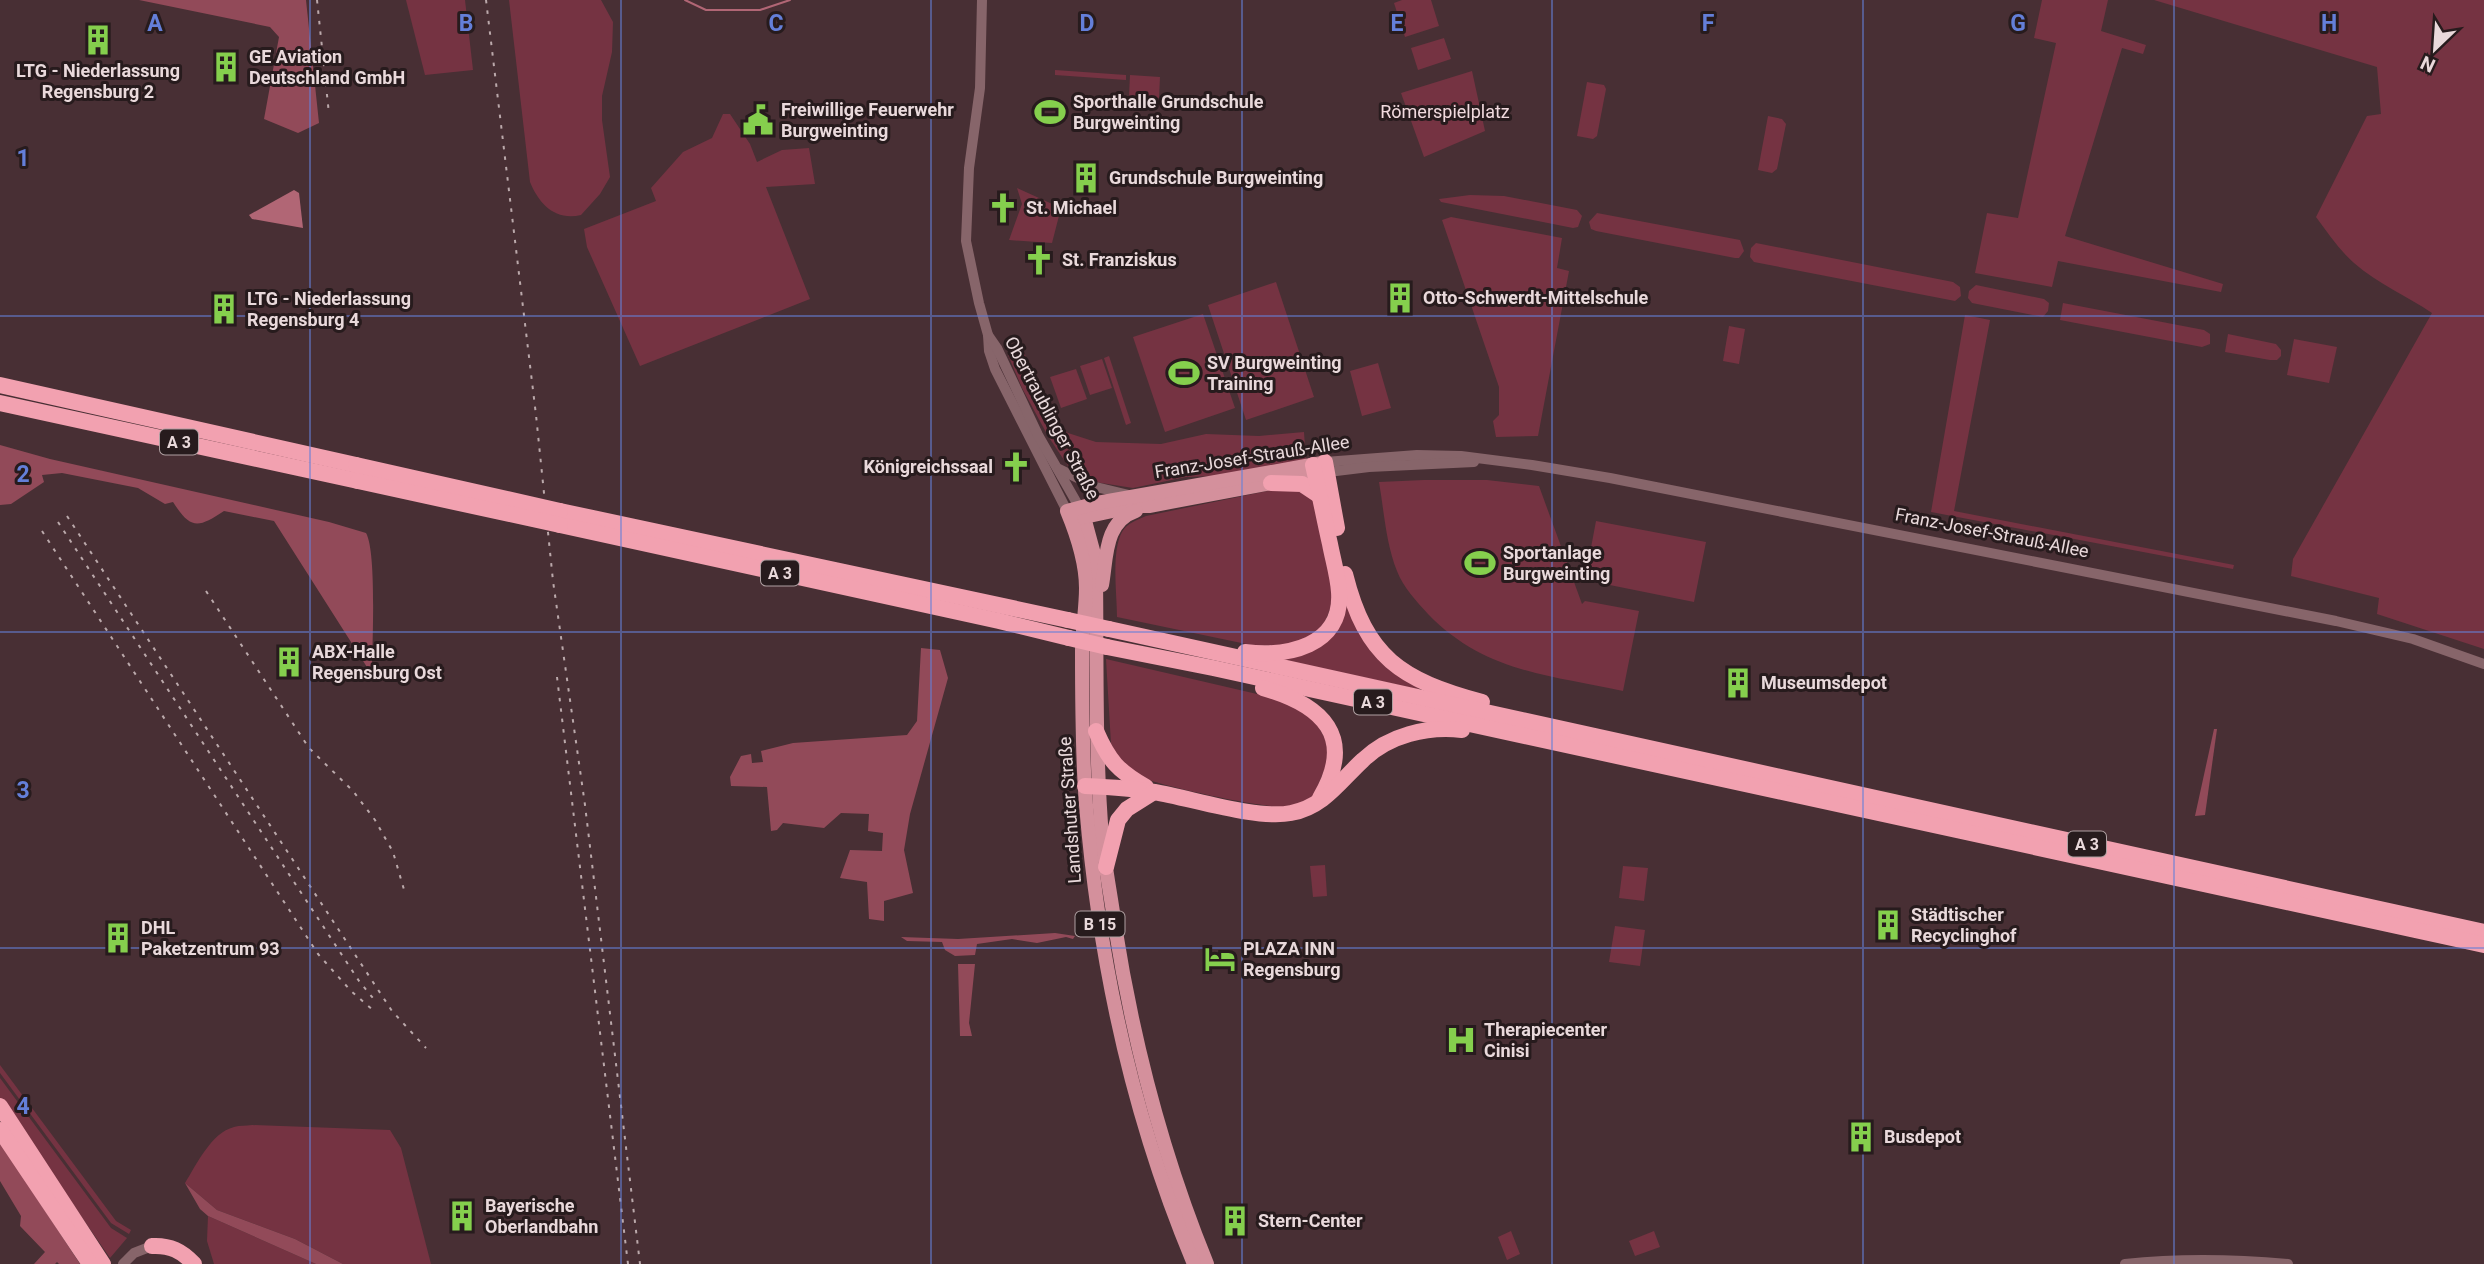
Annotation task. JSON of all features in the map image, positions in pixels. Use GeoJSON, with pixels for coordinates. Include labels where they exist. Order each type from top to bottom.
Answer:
{"type":"FeatureCollection","features":[{"type":"Feature","properties":{"kind":"highway","name":"A 3"},"geometry":{"type":"LineString","coordinates":[[0,385],[357,473],[1069,638],[1147,632],[1236,652],[1293,652],[1318,640],[1334,619],[1339,594],[1320,496],[1320,468]]}},
{"type":"Feature","properties":{"kind":"highway","name":"A 3"},"geometry":{"type":"LineString","coordinates":[[0,403],[357,473]]}},
{"type":"Feature","properties":{"kind":"highway","name":"A 3"},"geometry":{"type":"LineString","coordinates":[[1320,468],[1349,589],[1359,619],[1378,650],[1390,662],[1415,678],[1506,708],[1522,720]]}},
{"type":"Feature","properties":{"kind":"highway"},"geometry":{"type":"LineString","coordinates":[[1271,483],[1302,484],[1320,496]]}},
{"type":"Feature","properties":{"kind":"highway","name":"A 3"},"geometry":{"type":"LineString","coordinates":[[560,518],[1068,620],[1104,637],[1213,667],[2484,945]]}},
{"type":"Feature","properties":{"kind":"highway","name":"A 3"},"geometry":{"type":"LineString","coordinates":[[1135,635],[2484,932]]}},
{"type":"Feature","properties":{"kind":"highway","name":"A 3"},"geometry":{"type":"LineString","coordinates":[[1213,667],[1229,678],[1294,699],[1322,719],[1333,740],[1336,761],[1327,786],[1316,804]]}},
{"type":"Feature","properties":{"kind":"highway","name":"A 3"},"geometry":{"type":"LineString","coordinates":[[1092,786],[1154,792],[1264,814],[1292,813],[1316,804],[1333,792],[1365,758],[1378,748],[1407,734],[1456,729],[1520,741],[1533,737]]}},
{"type":"Feature","properties":{"kind":"highway","name":"A 3"},"geometry":{"type":"LineString","coordinates":[[1096,732],[1105,753],[1116,768],[1154,792]]}},
{"type":"Feature","properties":{"kind":"highway"},"geometry":{"type":"LineString","coordinates":[[1106,866],[1118,821],[1127,809],[1154,792]]}},
{"type":"Feature","properties":{"kind":"highway"},"geometry":{"type":"LineString","coordinates":[[0,1107],[98,1263]]}},
{"type":"Feature","properties":{"kind":"highway"},"geometry":{"type":"LineString","coordinates":[[0,1130],[98,1263]]}},
{"type":"Feature","properties":{"kind":"highway"},"geometry":{"type":"LineString","coordinates":[[152,1246],[170,1247],[185,1255],[194,1264]]}},
{"type":"Feature","properties":{"kind":"main road","name":"Franz-Josef-Strauß-Allee"},"geometry":{"type":"LineString","coordinates":[[1075,514],[1135,496],[1320,468]]}},
{"type":"Feature","properties":{"kind":"main road","name":"Franz-Josef-Strauß-Allee"},"geometry":{"type":"LineString","coordinates":[[1075,514],[1149,506],[1271,483],[1320,468]]}},
{"type":"Feature","properties":{"kind":"main road","name":"B 15"},"geometry":{"type":"LineString","coordinates":[[1104,637],[1107,552],[1114,526],[1125,515],[1149,506]]}},
{"type":"Feature","properties":{"kind":"main road","name":"Landshuter Straße"},"geometry":{"type":"LineString","coordinates":[[1075,514],[1094,554],[1104,637],[1092,786],[1121,960],[1146,1077],[1167,1150],[1208,1264]]}},
{"type":"Feature","properties":{"kind":"main road","name":"Landshuter Straße"},"geometry":{"type":"LineString","coordinates":[[1075,514],[1086,586],[1082,634],[1092,786],[1092,869],[1120,1029],[1150,1143],[1194,1264]]}},
{"type":"Feature","properties":{"kind":"street","name":"Obertraublinger Straße"},"geometry":{"type":"LineString","coordinates":[[982,0],[980,88],[969,168],[966,228],[971,268],[988,335],[989,351],[999,379],[1075,514]]}},
{"type":"Feature","properties":{"kind":"street","name":"Obertraublinger Straße"},"geometry":{"type":"LineString","coordinates":[[988,335],[997,348],[1038,435],[1059,469],[1075,514]]}},
{"type":"Feature","properties":{"kind":"street","name":"Franz-Josef-Strauß-Allee"},"geometry":{"type":"LineString","coordinates":[[1320,468],[1487,461],[1610,478],[2336,621],[2413,639],[2484,664]]}},
{"type":"Feature","properties":{"kind":"street"},"geometry":{"type":"LineString","coordinates":[[1059,469],[1096,487],[1135,496]]}},
{"type":"Feature","properties":{"kind":"street"},"geometry":{"type":"LineString","coordinates":[[123,1264],[134,1253],[152,1246]]}},
{"type":"Feature","properties":{"kind":"street"},"geometry":{"type":"LineString","coordinates":[[2125,1264],[2226,1259],[2288,1264]]}},
{"type":"Feature","properties":{"kind":"green space"},"geometry":{"type":"Polygon","coordinates":[[[406,0],[465,0],[473,70],[425,75],[406,0]]]}},
{"type":"Feature","properties":{"kind":"green space"},"geometry":{"type":"Polygon","coordinates":[[[509,0],[601,0],[613,22],[612,52],[602,96],[602,120],[610,177],[600,194],[581,215],[563,215],[549,209],[530,182],[509,0]]]}},
{"type":"Feature","properties":{"kind":"green space"},"geometry":{"type":"Polygon","coordinates":[[[1402,0],[1431,0],[1439,26],[1405,37],[1394,3],[1402,0]]]}},
{"type":"Feature","properties":{"kind":"green space"},"geometry":{"type":"Polygon","coordinates":[[[2042,0],[2108,0],[2101,31],[2146,45],[2143,54],[2122,48],[2065,236],[2223,284],[2221,292],[2058,261],[2052,287],[1975,273],[1987,213],[2018,218],[2056,43],[2034,38],[2042,0]]]}},
{"type":"Feature","properties":{"kind":"green space"},"geometry":{"type":"Polygon","coordinates":[[[2154,0],[2484,0],[2484,649],[2377,614],[2379,598],[2291,576],[2293,559],[2432,313],[2354,263],[2316,217],[2367,116],[2381,114],[2377,67],[2154,0]]]}},
{"type":"Feature","properties":{"kind":"green space"},"geometry":{"type":"Polygon","coordinates":[[[1444,38],[1451,59],[1418,70],[1411,48],[1444,38]]]}},
{"type":"Feature","properties":{"kind":"green space"},"geometry":{"type":"Polygon","coordinates":[[[1055,70],[1126,75],[1126,80],[1055,75],[1055,70]]]}},
{"type":"Feature","properties":{"kind":"green space","name":"Römerspielplatz"},"geometry":{"type":"Polygon","coordinates":[[[1472,71],[1485,131],[1424,157],[1401,93],[1472,71]]]}},
{"type":"Feature","properties":{"kind":"green space"},"geometry":{"type":"Polygon","coordinates":[[[1130,75],[1160,77],[1159,98],[1129,96],[1130,75]]]}},
{"type":"Feature","properties":{"kind":"green space"},"geometry":{"type":"Polygon","coordinates":[[[1587,82],[1604,85],[1606,89],[1597,136],[1593,139],[1577,136],[1587,82]]]}},
{"type":"Feature","properties":{"kind":"green space"},"geometry":{"type":"Polygon","coordinates":[[[723,114],[730,114],[750,144],[757,162],[782,150],[809,148],[815,184],[766,187],[810,299],[640,366],[587,247],[584,229],[656,201],[651,188],[683,152],[712,138],[723,114]]]}},
{"type":"Feature","properties":{"kind":"green space"},"geometry":{"type":"Polygon","coordinates":[[[1768,116],[1782,119],[1786,124],[1777,169],[1772,173],[1758,170],[1768,116]]]}},
{"type":"Feature","properties":{"kind":"green space"},"geometry":{"type":"Polygon","coordinates":[[[1017,188],[1061,208],[1052,243],[1009,240],[1022,204],[1017,188]]]}},
{"type":"Feature","properties":{"kind":"green space"},"geometry":{"type":"Polygon","coordinates":[[[1470,195],[1504,196],[1577,210],[1582,216],[1578,227],[1573,228],[1441,202],[1439,199],[1470,195]]]}},
{"type":"Feature","properties":{"kind":"green space"},"geometry":{"type":"Polygon","coordinates":[[[1597,213],[1740,240],[1744,251],[1739,258],[1735,258],[1596,231],[1591,229],[1589,222],[1597,213]]]}},
{"type":"Feature","properties":{"kind":"green space"},"geometry":{"type":"Polygon","coordinates":[[[1451,217],[1562,238],[1557,268],[1569,271],[1538,436],[1496,437],[1493,421],[1499,415],[1499,387],[1442,220],[1451,217]]]}},
{"type":"Feature","properties":{"kind":"green space"},"geometry":{"type":"Polygon","coordinates":[[[1756,243],[1953,282],[1960,287],[1961,296],[1955,301],[1754,262],[1750,257],[1751,248],[1756,243]]]}},
{"type":"Feature","properties":{"kind":"green space"},"geometry":{"type":"Polygon","coordinates":[[[1276,282],[1314,397],[1246,420],[1208,305],[1276,282]]]}},
{"type":"Feature","properties":{"kind":"green space"},"geometry":{"type":"Polygon","coordinates":[[[1976,285],[2044,299],[2049,303],[2048,311],[2043,317],[1972,303],[1968,298],[1969,291],[1976,285]]]}},
{"type":"Feature","properties":{"kind":"green space"},"geometry":{"type":"Polygon","coordinates":[[[2063,303],[2204,330],[2210,334],[2210,344],[2202,347],[2060,320],[2063,303]]]}},
{"type":"Feature","properties":{"kind":"green space","name":"SV Burgweinting Training"},"geometry":{"type":"Polygon","coordinates":[[[1203,314],[1235,408],[1165,432],[1133,337],[1203,314]]]}},
{"type":"Feature","properties":{"kind":"green space"},"geometry":{"type":"Polygon","coordinates":[[[1965,315],[1990,320],[1954,511],[2234,565],[2233,569],[1931,512],[1965,315]]]}},
{"type":"Feature","properties":{"kind":"green space"},"geometry":{"type":"Polygon","coordinates":[[[1729,326],[1745,329],[1739,364],[1723,361],[1729,326]]]}},
{"type":"Feature","properties":{"kind":"green space"},"geometry":{"type":"Polygon","coordinates":[[[2228,334],[2276,344],[2281,350],[2281,356],[2277,360],[2270,360],[2225,352],[2228,334]]]}},
{"type":"Feature","properties":{"kind":"green space"},"geometry":{"type":"Polygon","coordinates":[[[2294,339],[2337,347],[2329,383],[2287,375],[2294,339]]]}},
{"type":"Feature","properties":{"kind":"green space"},"geometry":{"type":"Polygon","coordinates":[[[1023,349],[1047,416],[1068,433],[1096,442],[1161,444],[1206,434],[1259,436],[1304,432],[1306,461],[1215,476],[1186,477],[1133,488],[1095,482],[1068,466],[1022,388],[1008,355],[1023,349]]]}},
{"type":"Feature","properties":{"kind":"green space"},"geometry":{"type":"Polygon","coordinates":[[[1109,356],[1131,423],[1126,425],[1104,358],[1109,356]]]}},
{"type":"Feature","properties":{"kind":"green space"},"geometry":{"type":"Polygon","coordinates":[[[1102,359],[1112,388],[1090,395],[1080,366],[1102,359]]]}},
{"type":"Feature","properties":{"kind":"green space"},"geometry":{"type":"Polygon","coordinates":[[[1378,363],[1391,408],[1362,416],[1350,371],[1378,363]]]}},
{"type":"Feature","properties":{"kind":"green space"},"geometry":{"type":"Polygon","coordinates":[[[1076,369],[1087,399],[1061,408],[1050,377],[1076,369]]]}},
{"type":"Feature","properties":{"kind":"green space","name":"Sportanlage Burgweinting"},"geometry":{"type":"Polygon","coordinates":[[[1487,480],[1539,486],[1582,604],[1585,601],[1639,611],[1623,691],[1544,675],[1495,660],[1449,633],[1428,614],[1407,588],[1393,561],[1379,482],[1487,480]]]}},
{"type":"Feature","properties":{"kind":"green space"},"geometry":{"type":"Polygon","coordinates":[[[1299,488],[1316,500],[1332,582],[1332,604],[1324,624],[1311,636],[1285,646],[1251,645],[1117,617],[1117,550],[1122,532],[1129,524],[1146,516],[1277,489],[1299,488]]]}},
{"type":"Feature","properties":{"kind":"green space"},"geometry":{"type":"Polygon","coordinates":[[[1596,521],[1706,542],[1694,602],[1585,580],[1596,521]]]}},
{"type":"Feature","properties":{"kind":"green space"},"geometry":{"type":"Polygon","coordinates":[[[1344,603],[1383,663],[1421,690],[1279,659],[1294,655],[1344,603]]]}},
{"type":"Feature","properties":{"kind":"green space"},"geometry":{"type":"Polygon","coordinates":[[[1106,659],[1257,694],[1258,691],[1275,696],[1315,720],[1332,752],[1313,797],[1288,807],[1276,807],[1185,790],[1134,774],[1121,761],[1111,744],[1106,659]]]}},
{"type":"Feature","properties":{"kind":"green space"},"geometry":{"type":"Polygon","coordinates":[[[1325,865],[1327,896],[1313,897],[1310,866],[1325,865]]]}},
{"type":"Feature","properties":{"kind":"green space"},"geometry":{"type":"Polygon","coordinates":[[[1623,866],[1648,868],[1644,901],[1619,898],[1623,866]]]}},
{"type":"Feature","properties":{"kind":"green space"},"geometry":{"type":"Polygon","coordinates":[[[1615,926],[1645,930],[1640,966],[1609,962],[1615,926]]]}},
{"type":"Feature","properties":{"kind":"green space"},"geometry":{"type":"Polygon","coordinates":[[[0,1065],[116,1221],[131,1230],[129,1234],[111,1223],[0,1073],[0,1065]]]}},
{"type":"Feature","properties":{"kind":"green space"},"geometry":{"type":"Polygon","coordinates":[[[0,1078],[111,1228],[127,1238],[110,1258],[0,1099],[0,1078]]]}},
{"type":"Feature","properties":{"kind":"green space"},"geometry":{"type":"Polygon","coordinates":[[[252,1125],[390,1130],[401,1148],[431,1264],[343,1264],[295,1239],[217,1210],[185,1183],[205,1150],[218,1136],[234,1127],[252,1125]]]}},
{"type":"Feature","properties":{"kind":"green space"},"geometry":{"type":"Polygon","coordinates":[[[208,1216],[316,1264],[214,1264],[207,1241],[208,1216]]]}},
{"type":"Feature","properties":{"kind":"green space"},"geometry":{"type":"Polygon","coordinates":[[[1511,1231],[1520,1254],[1507,1260],[1498,1237],[1511,1231]]]}},
{"type":"Feature","properties":{"kind":"green space"},"geometry":{"type":"Polygon","coordinates":[[[1654,1231],[1660,1247],[1635,1256],[1629,1241],[1654,1231]]]}},
{"type":"Feature","properties":{"kind":"shaded area"},"geometry":{"type":"Polygon","coordinates":[[[139,0],[306,0],[319,123],[298,133],[264,119],[279,37],[270,27],[139,0]]]}},
{"type":"Feature","properties":{"kind":"shaded area"},"geometry":{"type":"Polygon","coordinates":[[[294,190],[299,193],[303,228],[252,219],[249,215],[294,190]]]}},
{"type":"Feature","properties":{"kind":"shaded area"},"geometry":{"type":"Polygon","coordinates":[[[0,445],[366,533],[373,579],[372,675],[274,521],[224,511],[208,521],[190,522],[173,502],[165,504],[138,488],[62,473],[42,475],[44,482],[11,504],[0,505],[0,445]]]}},
{"type":"Feature","properties":{"kind":"shaded area"},"geometry":{"type":"Polygon","coordinates":[[[921,648],[940,650],[948,678],[910,814],[904,850],[913,893],[884,901],[884,921],[869,919],[867,882],[840,878],[850,850],[882,851],[883,833],[868,831],[869,814],[841,813],[824,828],[783,823],[777,830],[771,831],[767,787],[731,786],[730,777],[741,756],[751,754],[752,763],[763,762],[761,751],[793,743],[907,735],[917,721],[921,648]]]}},
{"type":"Feature","properties":{"kind":"shaded area"},"geometry":{"type":"Polygon","coordinates":[[[2214,729],[2217,729],[2205,815],[2195,816],[2214,729]]]}},
{"type":"Feature","properties":{"kind":"shaded area"},"geometry":{"type":"Polygon","coordinates":[[[1055,933],[1075,936],[1073,939],[1066,937],[1037,943],[1012,939],[977,944],[975,955],[955,956],[945,950],[942,942],[907,941],[901,937],[958,939],[1055,933]]]}},
{"type":"Feature","properties":{"kind":"shaded area"},"geometry":{"type":"Polygon","coordinates":[[[958,964],[975,964],[969,1023],[972,1036],[960,1036],[958,964]]]}},
{"type":"Feature","properties":{"kind":"shaded area"},"geometry":{"type":"Polygon","coordinates":[[[0,1142],[80,1264],[34,1264],[45,1252],[20,1226],[21,1216],[0,1181],[0,1142]]]}},
{"type":"Feature","properties":{"kind":"shaded area"},"geometry":{"type":"Polygon","coordinates":[[[185,1183],[217,1210],[295,1239],[343,1264],[316,1264],[208,1216],[200,1209],[185,1183]]]}},
{"type":"Feature","properties":{"kind":"waterway"},"geometry":{"type":"LineString","coordinates":[[685,0],[706,10],[760,10],[790,0]]}},
{"type":"Feature","properties":{"kind":"railway"},"geometry":{"type":"LineString","coordinates":[[317,0],[329,114]]}},
{"type":"Feature","properties":{"kind":"railway"},"geometry":{"type":"LineString","coordinates":[[486,0],[536,415],[553,581],[585,805],[640,1264]]}},
{"type":"Feature","properties":{"kind":"railway"},"geometry":{"type":"LineString","coordinates":[[67,516],[392,1011],[426,1048]]}},
{"type":"Feature","properties":{"kind":"railway"},"geometry":{"type":"LineString","coordinates":[[58,522],[359,981],[377,1003]]}},
{"type":"Feature","properties":{"kind":"railway"},"geometry":{"type":"LineString","coordinates":[[42,531],[318,954],[351,991],[374,1011]]}},
{"type":"Feature","properties":{"kind":"railway"},"geometry":{"type":"LineString","coordinates":[[206,591],[309,748],[353,791],[375,820],[393,852],[405,893]]}},
{"type":"Feature","properties":{"kind":"railway"},"geometry":{"type":"LineString","coordinates":[[557,677],[628,1264]]}},
{"type":"Feature","properties":{"kind":"place","name":"LTG - Niederlassung Regensburg 2"},"geometry":{"type":"Point","coordinates":[98,40]}},
{"type":"Feature","properties":{"kind":"place","name":"GE Aviation Deutschland GmbH"},"geometry":{"type":"Point","coordinates":[226,67]}},
{"type":"Feature","properties":{"kind":"place","name":"Sporthalle Grundschule Burgweinting"},"geometry":{"type":"Point","coordinates":[1050,112]}},
{"type":"Feature","properties":{"kind":"place","name":"Freiwillige Feuerwehr Burgweinting"},"geometry":{"type":"Point","coordinates":[758,120]}},
{"type":"Feature","properties":{"kind":"place","name":"Grundschule Burgweinting"},"geometry":{"type":"Point","coordinates":[1086,178]}},
{"type":"Feature","properties":{"kind":"place","name":"St. Michael"},"geometry":{"type":"Point","coordinates":[1003,208]}},
{"type":"Feature","properties":{"kind":"place","name":"St. Franziskus"},"geometry":{"type":"Point","coordinates":[1039,260]}},
{"type":"Feature","properties":{"kind":"place","name":"Otto-Schwerdt-Mittelschule"},"geometry":{"type":"Point","coordinates":[1400,298]}},
{"type":"Feature","properties":{"kind":"place","name":"LTG - Niederlassung Regensburg 4"},"geometry":{"type":"Point","coordinates":[224,309]}},
{"type":"Feature","properties":{"kind":"place","name":"SV Burgweinting Training"},"geometry":{"type":"Point","coordinates":[1184,373]}},
{"type":"Feature","properties":{"kind":"place","name":"Königreichssaal"},"geometry":{"type":"Point","coordinates":[1016,467]}},
{"type":"Feature","properties":{"kind":"place","name":"Sportanlage Burgweinting"},"geometry":{"type":"Point","coordinates":[1480,563]}},
{"type":"Feature","properties":{"kind":"place","name":"ABX-Halle Regensburg Ost"},"geometry":{"type":"Point","coordinates":[289,662]}},
{"type":"Feature","properties":{"kind":"place","name":"Museumsdepot"},"geometry":{"type":"Point","coordinates":[1738,683]}},
{"type":"Feature","properties":{"kind":"place","name":"Städtischer Recyclinghof"},"geometry":{"type":"Point","coordinates":[1888,925]}},
{"type":"Feature","properties":{"kind":"place","name":"DHL Paketzentrum 93"},"geometry":{"type":"Point","coordinates":[118,938]}},
{"type":"Feature","properties":{"kind":"place","name":"PLAZA INN Regensburg"},"geometry":{"type":"Point","coordinates":[1220,959]}},
{"type":"Feature","properties":{"kind":"place","name":"Therapiecenter Cinisi"},"geometry":{"type":"Point","coordinates":[1461,1040]}},
{"type":"Feature","properties":{"kind":"place","name":"Busdepot"},"geometry":{"type":"Point","coordinates":[1861,1137]}},
{"type":"Feature","properties":{"kind":"place","name":"Bayerische Oberlandbahn"},"geometry":{"type":"Point","coordinates":[462,1216]}},
{"type":"Feature","properties":{"kind":"place","name":"Stern-Center"},"geometry":{"type":"Point","coordinates":[1235,1221]}}]}
